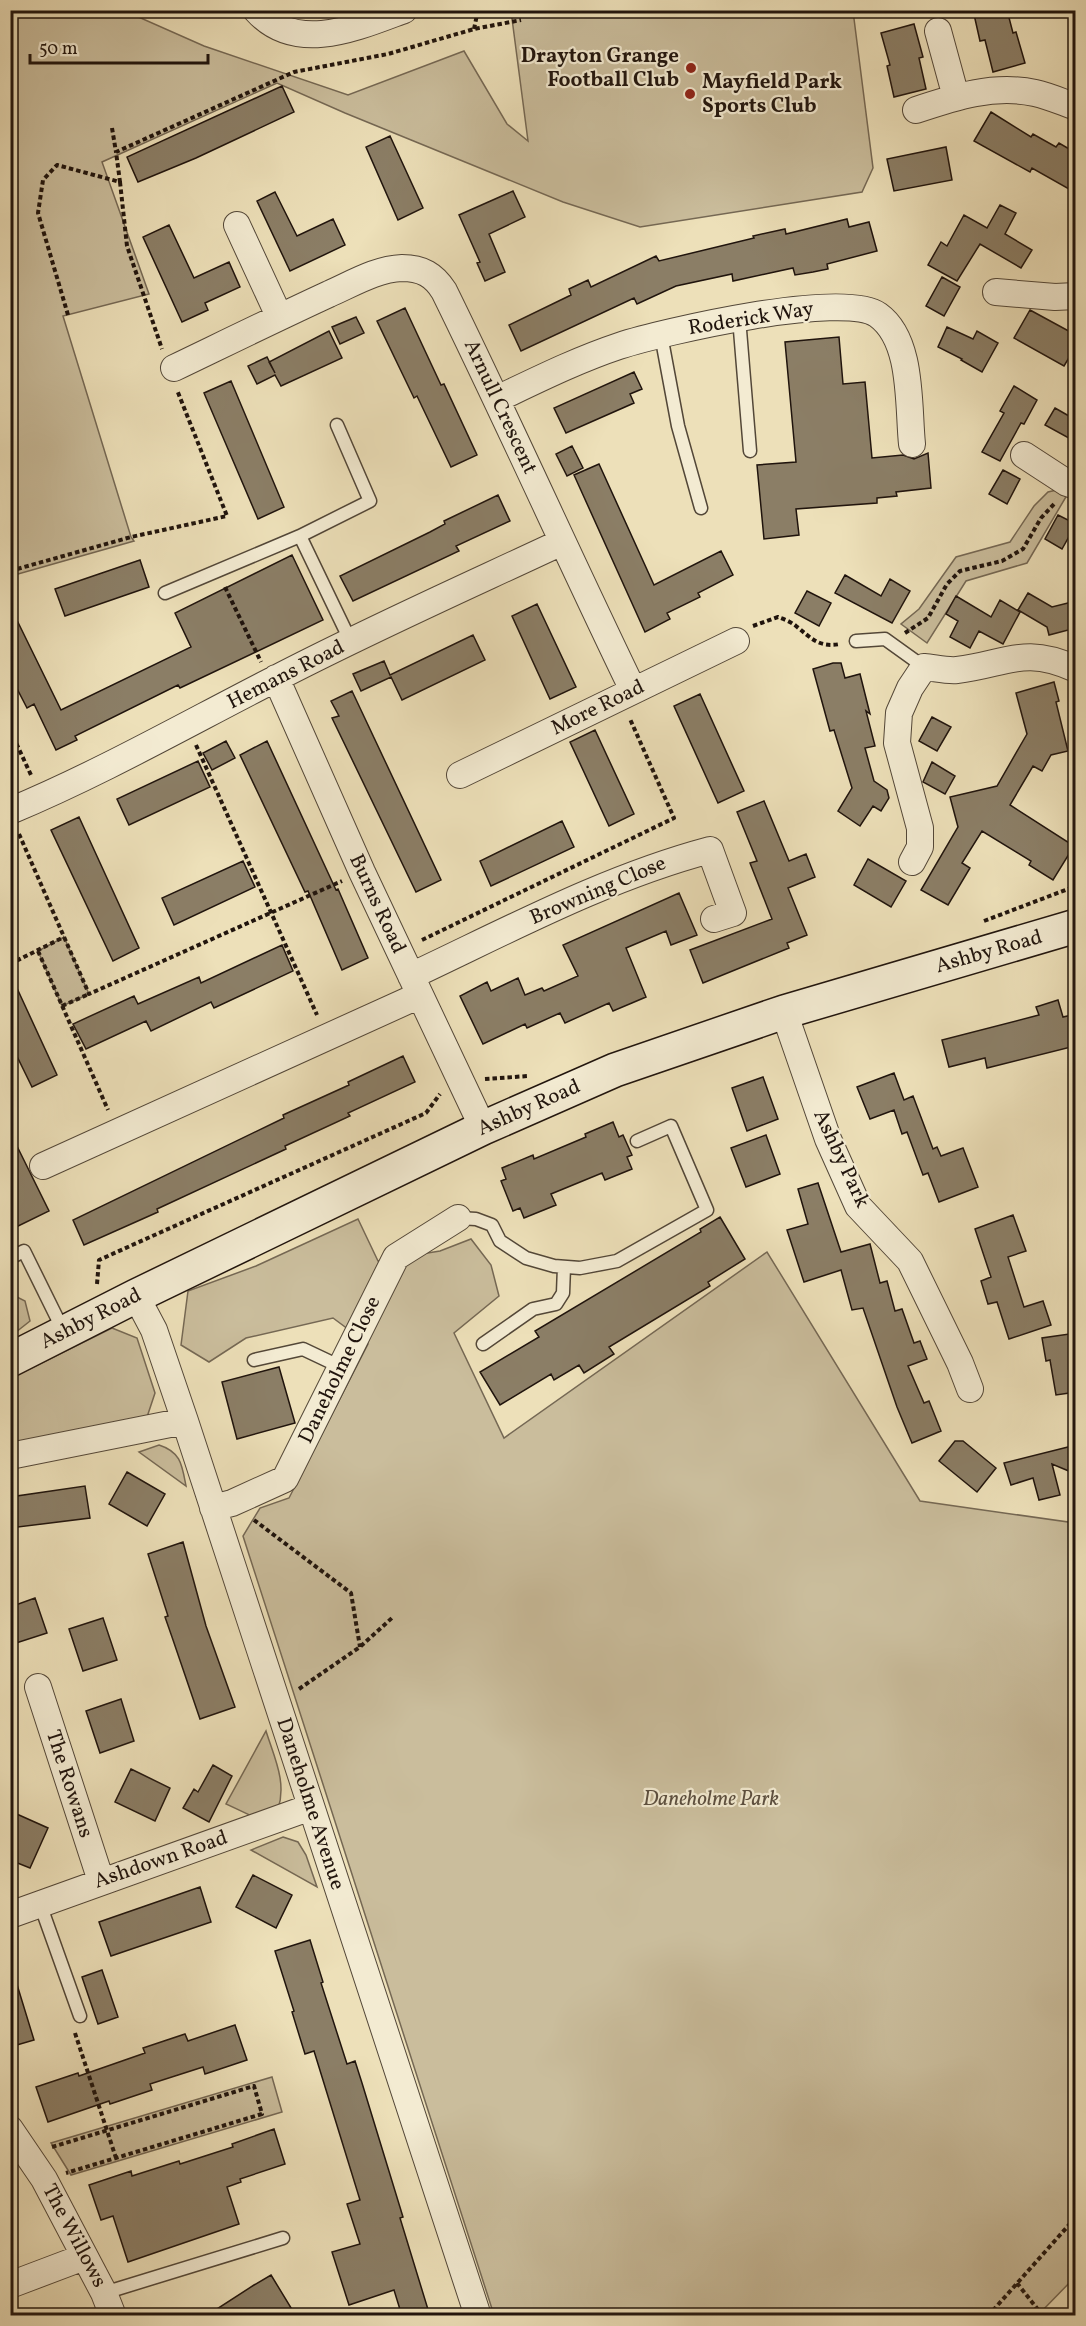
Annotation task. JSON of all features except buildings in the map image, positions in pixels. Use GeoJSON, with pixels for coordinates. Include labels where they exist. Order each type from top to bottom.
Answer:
{"type":"FeatureCollection","features":[{"type":"Feature","properties":{"kind":"street"},"geometry":{"type":"LineString","coordinates":[[256,10],[263,18],[292,32],[318,35],[344,32],[404,10]]}},
{"type":"Feature","properties":{"kind":"street"},"geometry":{"type":"LineString","coordinates":[[938,31],[956,97]]}},
{"type":"Feature","properties":{"kind":"street"},"geometry":{"type":"LineString","coordinates":[[916,110],[978,92],[1007,90],[1035,93],[1076,106]]}},
{"type":"Feature","properties":{"kind":"street"},"geometry":{"type":"LineString","coordinates":[[237,225],[279,316]]}},
{"type":"Feature","properties":{"kind":"street","name":"Arnull Crescent"},"geometry":{"type":"LineString","coordinates":[[174,368],[279,316],[379,272],[404,268],[427,272],[437,280],[444,291],[497,399],[562,542],[626,694]]}},
{"type":"Feature","properties":{"kind":"street"},"geometry":{"type":"LineString","coordinates":[[996,292],[1055,297],[1076,296]]}},
{"type":"Feature","properties":{"kind":"street","name":"Roderick Way"},"geometry":{"type":"LineString","coordinates":[[497,399],[573,362],[620,345],[702,324],[845,305],[878,314],[894,332],[904,356],[912,444]]}},
{"type":"Feature","properties":{"kind":"street"},"geometry":{"type":"LineString","coordinates":[[1024,455],[1067,483],[1071,493]]}},
{"type":"Feature","properties":{"kind":"street","name":"Hemans Road"},"geometry":{"type":"LineString","coordinates":[[13,817],[42,797],[273,680],[562,542]]}},
{"type":"Feature","properties":{"kind":"street","name":"More Road"},"geometry":{"type":"LineString","coordinates":[[460,775],[736,641]]}},
{"type":"Feature","properties":{"kind":"street"},"geometry":{"type":"LineString","coordinates":[[912,862],[920,847],[920,828],[897,743],[899,713],[910,688],[924,667],[955,671],[1030,656],[1059,661],[1076,669]]}},
{"type":"Feature","properties":{"kind":"street","name":"Burns Road"},"geometry":{"type":"LineString","coordinates":[[273,680],[483,1128]]}},
{"type":"Feature","properties":{"kind":"street","name":"Browning Close"},"geometry":{"type":"LineString","coordinates":[[416,985],[554,908],[632,875],[710,850],[733,913],[714,919]]}},
{"type":"Feature","properties":{"kind":"street","name":"Ashby Road"},"geometry":{"type":"LineString","coordinates":[[10,1360],[136,1296],[483,1128],[615,1070],[784,1012],[1076,926]]}},
{"type":"Feature","properties":{"kind":"street"},"geometry":{"type":"LineString","coordinates":[[43,1166],[327,1037],[416,985]]}},
{"type":"Feature","properties":{"kind":"street","name":"Ashby Park"},"geometry":{"type":"LineString","coordinates":[[784,1012],[828,1139],[858,1206],[910,1261],[970,1389]]}},
{"type":"Feature","properties":{"kind":"street","name":"Daneholme Close"},"geometry":{"type":"LineString","coordinates":[[223,1505],[285,1479],[396,1257],[458,1218]]}},
{"type":"Feature","properties":{"kind":"street","name":"Daneholme Avenue"},"geometry":{"type":"LineString","coordinates":[[136,1296],[154,1330],[185,1421],[223,1505],[277,1703],[478,2316]]}},
{"type":"Feature","properties":{"kind":"street"},"geometry":{"type":"LineString","coordinates":[[10,1456],[185,1421]]}},
{"type":"Feature","properties":{"kind":"street","name":"The Rowans"},"geometry":{"type":"LineString","coordinates":[[38,1687],[101,1881]]}},
{"type":"Feature","properties":{"kind":"street","name":"Ashdown Road"},"geometry":{"type":"LineString","coordinates":[[10,1915],[311,1807]]}},
{"type":"Feature","properties":{"kind":"street","name":"The Willows"},"geometry":{"type":"LineString","coordinates":[[10,2129],[44,2179],[109,2304]]}},
{"type":"Feature","properties":{"kind":"street"},"geometry":{"type":"LineString","coordinates":[[10,2285],[84,2257]]}},
{"type":"Feature","properties":{"kind":"lane"},"geometry":{"type":"LineString","coordinates":[[739,318],[750,452]]}},
{"type":"Feature","properties":{"kind":"lane"},"geometry":{"type":"LineString","coordinates":[[661,335],[678,426],[701,508]]}},
{"type":"Feature","properties":{"kind":"lane"},"geometry":{"type":"LineString","coordinates":[[165,593],[300,536],[370,501],[337,424]]}},
{"type":"Feature","properties":{"kind":"lane"},"geometry":{"type":"LineString","coordinates":[[300,536],[351,642]]}},
{"type":"Feature","properties":{"kind":"lane"},"geometry":{"type":"LineString","coordinates":[[856,641],[885,639],[924,667]]}},
{"type":"Feature","properties":{"kind":"lane"},"geometry":{"type":"LineString","coordinates":[[458,1218],[476,1219],[492,1226],[500,1241],[526,1258],[564,1267],[580,1268],[618,1261],[707,1210],[671,1126],[637,1141]]}},
{"type":"Feature","properties":{"kind":"lane"},"geometry":{"type":"LineString","coordinates":[[10,1258],[24,1251],[64,1334]]}},
{"type":"Feature","properties":{"kind":"lane"},"geometry":{"type":"LineString","coordinates":[[483,1344],[533,1310],[556,1304],[563,1293],[564,1267]]}},
{"type":"Feature","properties":{"kind":"lane"},"geometry":{"type":"LineString","coordinates":[[254,1360],[303,1348],[341,1367]]}},
{"type":"Feature","properties":{"kind":"lane"},"geometry":{"type":"LineString","coordinates":[[40,1904],[80,2016]]}},
{"type":"Feature","properties":{"kind":"lane"},"geometry":{"type":"LineString","coordinates":[[109,2304],[283,2238]]}},
{"type":"Feature","properties":{"kind":"path"},"geometry":{"type":"LineString","coordinates":[[474,29],[478,10]]}},
{"type":"Feature","properties":{"kind":"path"},"geometry":{"type":"LineString","coordinates":[[116,152],[294,72],[388,54],[474,29],[521,20]]}},
{"type":"Feature","properties":{"kind":"path"},"geometry":{"type":"LineString","coordinates":[[68,315],[38,213],[43,180],[57,165],[120,182],[112,128]]}},
{"type":"Feature","properties":{"kind":"path"},"geometry":{"type":"LineString","coordinates":[[894,644],[913,626],[928,618],[947,584],[960,570],[1002,561],[1023,549],[1041,518],[1056,503],[1071,493]]}},
{"type":"Feature","properties":{"kind":"path"},"geometry":{"type":"LineString","coordinates":[[10,571],[131,537]]}},
{"type":"Feature","properties":{"kind":"path"},"geometry":{"type":"LineString","coordinates":[[218,571],[273,680]]}},
{"type":"Feature","properties":{"kind":"path"},"geometry":{"type":"LineString","coordinates":[[736,641],[752,626],[778,617],[794,624],[812,640],[832,645],[856,641]]}},
{"type":"Feature","properties":{"kind":"path"},"geometry":{"type":"LineString","coordinates":[[400,951],[674,818],[626,694]]}},
{"type":"Feature","properties":{"kind":"path"},"geometry":{"type":"LineString","coordinates":[[187,725],[327,1037]]}},
{"type":"Feature","properties":{"kind":"path"},"geometry":{"type":"LineString","coordinates":[[10,730],[42,797]]}},
{"type":"Feature","properties":{"kind":"path"},"geometry":{"type":"LineString","coordinates":[[13,817],[89,994]]}},
{"type":"Feature","properties":{"kind":"path"},"geometry":{"type":"LineString","coordinates":[[62,1006],[362,872]]}},
{"type":"Feature","properties":{"kind":"path"},"geometry":{"type":"LineString","coordinates":[[10,964],[64,937]]}},
{"type":"Feature","properties":{"kind":"path"},"geometry":{"type":"LineString","coordinates":[[38,951],[118,1133]]}},
{"type":"Feature","properties":{"kind":"path"},"geometry":{"type":"LineString","coordinates":[[94,1318],[99,1260],[426,1113],[457,1072]]}},
{"type":"Feature","properties":{"kind":"path"},"geometry":{"type":"LineString","coordinates":[[223,1505],[351,1593],[360,1647]]}},
{"type":"Feature","properties":{"kind":"path"},"geometry":{"type":"LineString","coordinates":[[277,1703],[360,1647],[393,1617]]}},
{"type":"Feature","properties":{"kind":"path"},"geometry":{"type":"LineString","coordinates":[[80,2016],[70,2020],[116,2158]]}},
{"type":"Feature","properties":{"kind":"path"},"geometry":{"type":"LineString","coordinates":[[28,2154],[254,2086],[262,2114],[44,2179]]}},
{"type":"Feature","properties":{"kind":"path"},"geometry":{"type":"LineString","coordinates":[[988,2316],[1076,2217]]}},
{"type":"Feature","properties":{"kind":"path"},"geometry":{"type":"LineString","coordinates":[[1017,2283],[1043,2316]]}},
{"type":"Feature","properties":{"kind":"green space"},"geometry":{"type":"Polygon","coordinates":[[[10,11],[125,11],[204,46],[348,95],[464,51],[507,124],[528,141],[511,11],[853,11],[873,168],[862,192],[640,227],[563,202],[277,83],[102,162],[149,294],[63,316],[134,541],[11,576],[10,11]]]}},
{"type":"Feature","properties":{"kind":"green space"},"geometry":{"type":"Polygon","coordinates":[[[1061,489],[1070,490],[1027,563],[966,581],[927,643],[901,624],[919,609],[956,557],[1010,542],[1034,506],[1048,492],[1061,489]]]}},
{"type":"Feature","properties":{"kind":"green space"},"geometry":{"type":"Polygon","coordinates":[[[64,937],[89,994],[62,1006],[38,951],[64,937]]]}},
{"type":"Feature","properties":{"kind":"green space","name":"Daneholme Park"},"geometry":{"type":"Polygon","coordinates":[[[358,1219],[378,1261],[440,1251],[471,1239],[491,1265],[499,1296],[454,1333],[504,1438],[767,1252],[920,1501],[1075,1523],[1076,2276],[1038,2315],[494,2315],[243,1536],[260,1508],[289,1498],[368,1344],[333,1318],[246,1338],[209,1362],[181,1345],[188,1291],[256,1266],[358,1219]]]}},
{"type":"Feature","properties":{"kind":"green space"},"geometry":{"type":"Polygon","coordinates":[[[11,1294],[25,1301],[30,1321],[11,1336],[11,1294]]]}},
{"type":"Feature","properties":{"kind":"green space"},"geometry":{"type":"Polygon","coordinates":[[[112,1328],[137,1338],[155,1393],[147,1417],[11,1444],[11,1378],[112,1328]]]}},
{"type":"Feature","properties":{"kind":"green space"},"geometry":{"type":"Polygon","coordinates":[[[159,1445],[172,1451],[179,1460],[186,1486],[139,1452],[159,1445]]]}},
{"type":"Feature","properties":{"kind":"green space"},"geometry":{"type":"Polygon","coordinates":[[[266,1731],[280,1779],[280,1799],[278,1809],[256,1818],[226,1804],[266,1731]]]}},
{"type":"Feature","properties":{"kind":"green space"},"geometry":{"type":"Polygon","coordinates":[[[283,1837],[298,1842],[306,1855],[317,1887],[251,1850],[283,1837]]]}},
{"type":"Feature","properties":{"kind":"green space"},"geometry":{"type":"Polygon","coordinates":[[[272,2077],[282,2112],[71,2175],[51,2143],[272,2077]]]}},
{"type":"Feature","properties":{"kind":"place","name":"Drayton Grange Football Club"},"geometry":{"type":"Point","coordinates":[691,68]}},
{"type":"Feature","properties":{"kind":"place","name":"Mayfield Park Sports Club"},"geometry":{"type":"Point","coordinates":[690,94]}}]}
